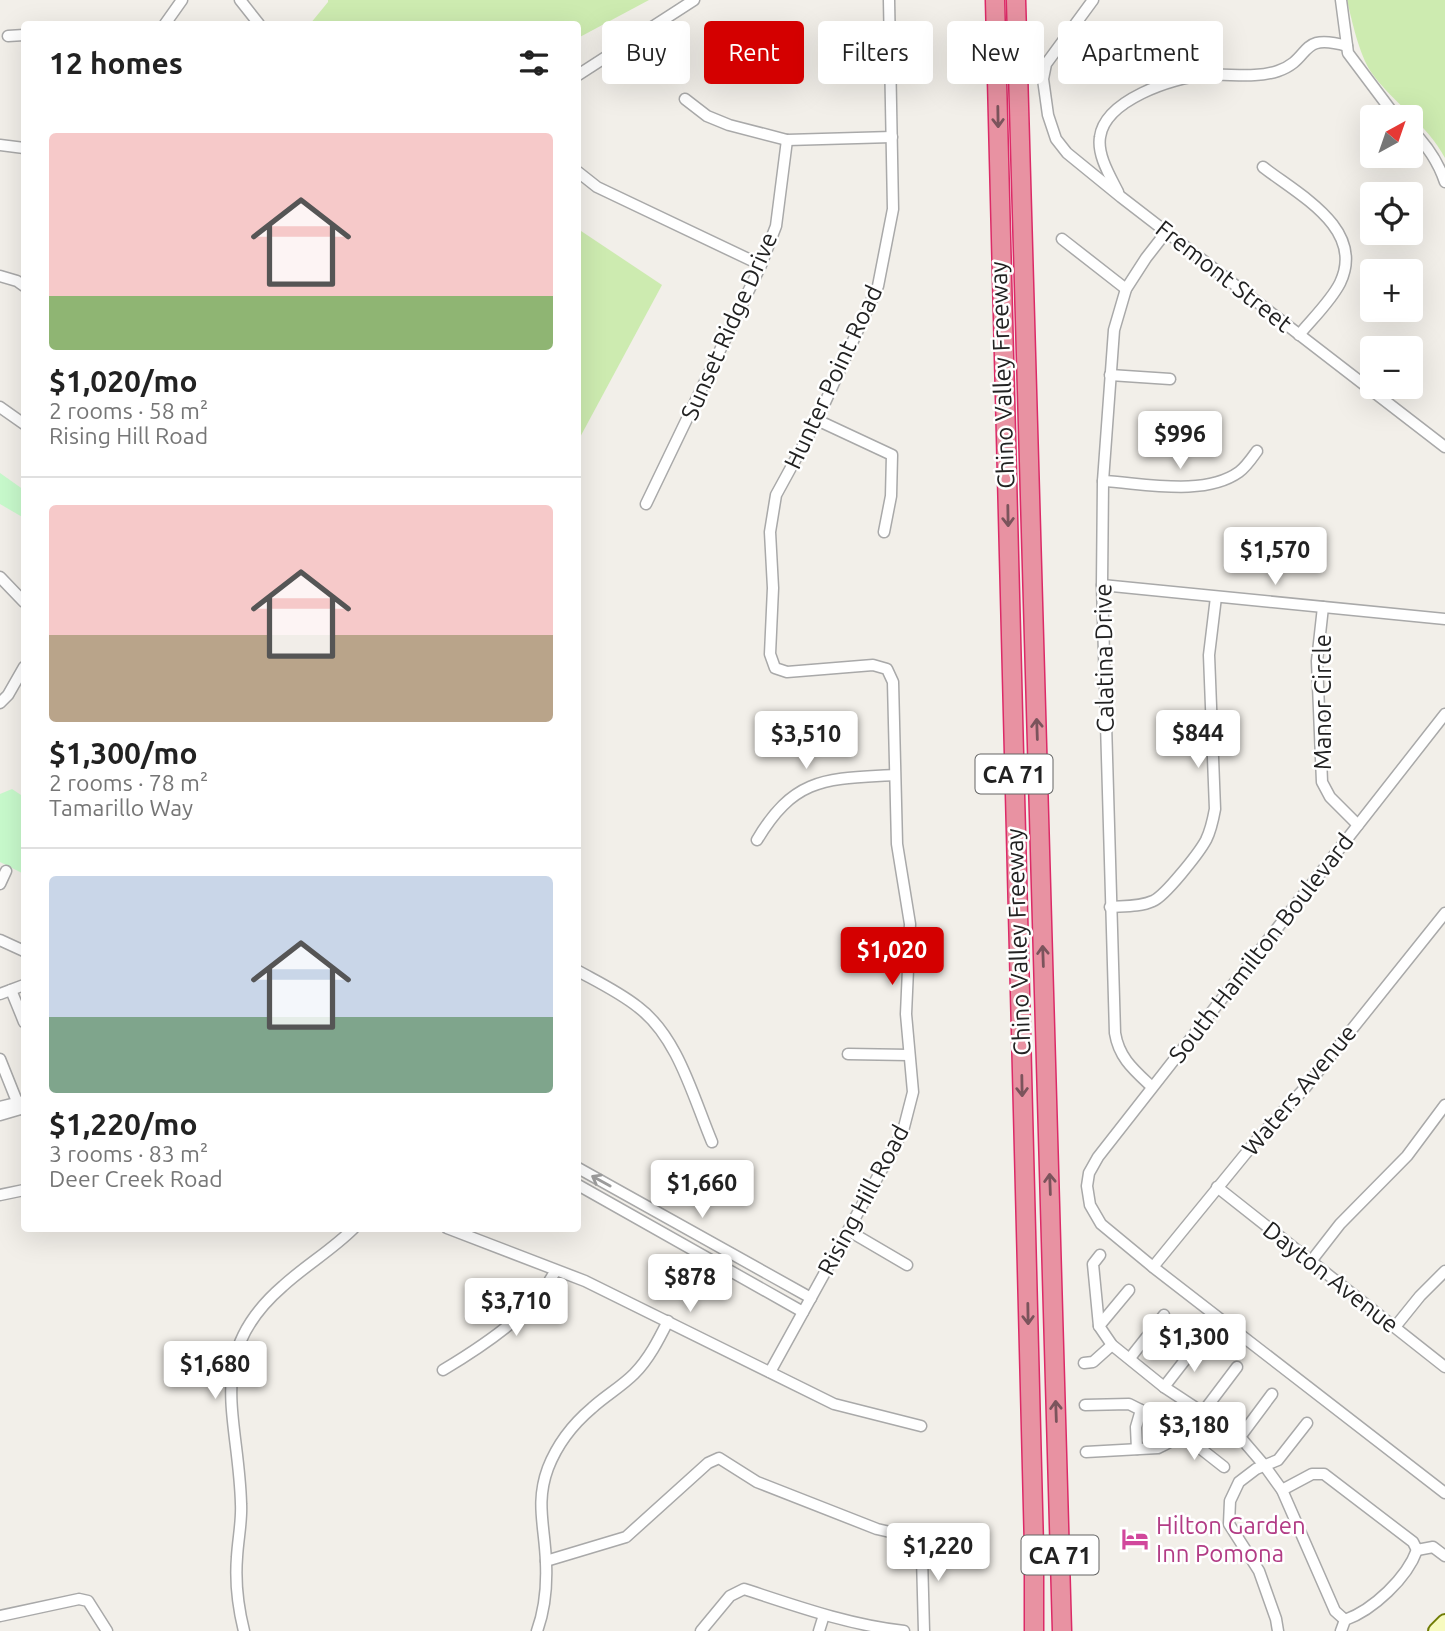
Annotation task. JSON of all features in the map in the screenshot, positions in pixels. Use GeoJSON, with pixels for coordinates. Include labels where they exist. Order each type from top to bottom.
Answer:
{"type":"FeatureCollection","features":[{"type":"Feature","properties":{"kind":"highway","name":"Chino Valley Freeway"},"geometry":{"type":"LineString","coordinates":[[995,0],[1034,1631]]}},
{"type":"Feature","properties":{"kind":"highway","name":"Chino Valley Freeway"},"geometry":{"type":"LineString","coordinates":[[1016,0],[1058,1479],[1065,1631]]}},
{"type":"Feature","properties":{"kind":"highway"},"geometry":{"type":"LineString","coordinates":[[1025,1631],[1034,1548]]}},
{"type":"Feature","properties":{"kind":"street"},"geometry":{"type":"LineString","coordinates":[[167,21],[183,0]]}},
{"type":"Feature","properties":{"kind":"street"},"geometry":{"type":"LineString","coordinates":[[240,0],[257,21]]}},
{"type":"Feature","properties":{"kind":"street"},"geometry":{"type":"LineString","coordinates":[[581,73],[694,0]]}},
{"type":"Feature","properties":{"kind":"street","name":"Hunter Point Road"},"geometry":{"type":"LineString","coordinates":[[775,668],[771,654],[773,588],[770,532],[776,495],[817,420],[878,286],[894,209],[889,0]]}},
{"type":"Feature","properties":{"kind":"street","name":"Fremont Street"},"geometry":{"type":"LineString","coordinates":[[1093,0],[1046,64],[1043,79],[1048,115],[1056,139],[1067,153],[1445,447]]}},
{"type":"Feature","properties":{"kind":"street"},"geometry":{"type":"LineString","coordinates":[[1342,0],[1348,53],[1387,105]]}},
{"type":"Feature","properties":{"kind":"street"},"geometry":{"type":"LineString","coordinates":[[8,36],[21,35]]}},
{"type":"Feature","properties":{"kind":"street"},"geometry":{"type":"LineString","coordinates":[[1121,197],[1105,167],[1099,139],[1111,114],[1128,102],[1157,86],[1179,78],[1207,74],[1237,77],[1278,71],[1293,63],[1312,43],[1329,41],[1347,46]]}},
{"type":"Feature","properties":{"kind":"street"},"geometry":{"type":"LineString","coordinates":[[685,99],[707,116],[729,125],[788,140],[892,137]]}},
{"type":"Feature","properties":{"kind":"street","name":"Sunset Ridge Drive"},"geometry":{"type":"LineString","coordinates":[[646,504],[761,265],[776,226],[788,140]]}},
{"type":"Feature","properties":{"kind":"street"},"geometry":{"type":"LineString","coordinates":[[1423,141],[1445,182]]}},
{"type":"Feature","properties":{"kind":"street"},"geometry":{"type":"LineString","coordinates":[[0,145],[21,148]]}},
{"type":"Feature","properties":{"kind":"street"},"geometry":{"type":"LineString","coordinates":[[1263,167],[1331,220],[1346,249],[1346,267],[1338,286],[1299,335]]}},
{"type":"Feature","properties":{"kind":"street"},"geometry":{"type":"LineString","coordinates":[[581,174],[597,187],[761,265]]}},
{"type":"Feature","properties":{"kind":"street","name":"Calatina Drive"},"geometry":{"type":"LineString","coordinates":[[1152,1087],[1126,1063],[1117,1048],[1110,907],[1102,481],[1114,330],[1126,289],[1167,231]]}},
{"type":"Feature","properties":{"kind":"street"},"geometry":{"type":"LineString","coordinates":[[1062,239],[1126,289]]}},
{"type":"Feature","properties":{"kind":"street"},"geometry":{"type":"LineString","coordinates":[[0,276],[21,284]]}},
{"type":"Feature","properties":{"kind":"street"},"geometry":{"type":"LineString","coordinates":[[1110,374],[1170,379]]}},
{"type":"Feature","properties":{"kind":"street"},"geometry":{"type":"LineString","coordinates":[[0,407],[21,422]]}},
{"type":"Feature","properties":{"kind":"street"},"geometry":{"type":"LineString","coordinates":[[817,420],[892,455],[891,496],[884,532]]}},
{"type":"Feature","properties":{"kind":"street"},"geometry":{"type":"LineString","coordinates":[[1102,481],[1188,487],[1206,485],[1241,472],[1257,452]]}},
{"type":"Feature","properties":{"kind":"street"},"geometry":{"type":"LineString","coordinates":[[0,577],[21,599]]}},
{"type":"Feature","properties":{"kind":"street"},"geometry":{"type":"LineString","coordinates":[[1102,585],[1445,619]]}},
{"type":"Feature","properties":{"kind":"street"},"geometry":{"type":"LineString","coordinates":[[1110,907],[1140,905],[1154,901],[1164,894],[1205,842],[1212,826],[1215,809],[1209,655],[1216,597]]}},
{"type":"Feature","properties":{"kind":"street","name":"Manor Circle"},"geometry":{"type":"LineString","coordinates":[[1323,607],[1317,661],[1322,782],[1330,797],[1358,825]]}},
{"type":"Feature","properties":{"kind":"street","name":"Rising Hill Road"},"geometry":{"type":"LineString","coordinates":[[770,1372],[903,1131],[913,1092],[906,1014],[910,924],[897,844],[893,682],[887,669],[873,665],[787,672],[775,668]]}},
{"type":"Feature","properties":{"kind":"street"},"geometry":{"type":"LineString","coordinates":[[0,703],[21,672]]}},
{"type":"Feature","properties":{"kind":"street","name":"South Hamilton Boulevard"},"geometry":{"type":"LineString","coordinates":[[1153,1267],[1101,1224],[1090,1205],[1087,1186],[1089,1173],[1098,1157],[1152,1087],[1445,714]]}},
{"type":"Feature","properties":{"kind":"street"},"geometry":{"type":"LineString","coordinates":[[757,840],[776,811],[804,788],[821,781],[894,775]]}},
{"type":"Feature","properties":{"kind":"street"},"geometry":{"type":"LineString","coordinates":[[0,884],[6,871]]}},
{"type":"Feature","properties":{"kind":"street","name":"Waters Avenue"},"geometry":{"type":"LineString","coordinates":[[1153,1267],[1260,1136],[1306,1088],[1445,913]]}},
{"type":"Feature","properties":{"kind":"street"},"geometry":{"type":"LineString","coordinates":[[0,940],[21,949]]}},
{"type":"Feature","properties":{"kind":"street"},"geometry":{"type":"LineString","coordinates":[[581,973],[629,1001],[659,1027],[677,1059],[712,1142]]}},
{"type":"Feature","properties":{"kind":"street"},"geometry":{"type":"LineString","coordinates":[[0,994],[21,986]]}},
{"type":"Feature","properties":{"kind":"street"},"geometry":{"type":"LineString","coordinates":[[11,990],[21,1015]]}},
{"type":"Feature","properties":{"kind":"street"},"geometry":{"type":"LineString","coordinates":[[848,1054],[909,1055]]}},
{"type":"Feature","properties":{"kind":"street"},"geometry":{"type":"LineString","coordinates":[[0,1059],[21,1103]]}},
{"type":"Feature","properties":{"kind":"street"},"geometry":{"type":"LineString","coordinates":[[0,1107],[21,1105]]}},
{"type":"Feature","properties":{"kind":"street"},"geometry":{"type":"LineString","coordinates":[[0,1115],[21,1105]]}},
{"type":"Feature","properties":{"kind":"street"},"geometry":{"type":"LineString","coordinates":[[1312,1260],[1340,1224],[1407,1156],[1445,1105]]}},
{"type":"Feature","properties":{"kind":"street"},"geometry":{"type":"LineString","coordinates":[[581,1170],[811,1298]]}},
{"type":"Feature","properties":{"kind":"street"},"geometry":{"type":"LineString","coordinates":[[581,1187],[803,1312]]}},
{"type":"Feature","properties":{"kind":"street","name":"Dayton Avenue"},"geometry":{"type":"LineString","coordinates":[[1217,1187],[1445,1367]]}},
{"type":"Feature","properties":{"kind":"street"},"geometry":{"type":"LineString","coordinates":[[0,1195],[21,1191]]}},
{"type":"Feature","properties":{"kind":"street"},"geometry":{"type":"LineString","coordinates":[[849,1231],[907,1265]]}},
{"type":"Feature","properties":{"kind":"street"},"geometry":{"type":"LineString","coordinates":[[244,1631],[238,1608],[236,1561],[242,1505],[230,1400],[232,1367],[242,1339],[259,1310],[284,1285],[332,1250],[350,1232]]}},
{"type":"Feature","properties":{"kind":"street"},"geometry":{"type":"LineString","coordinates":[[457,1232],[555,1272],[585,1281],[834,1404],[921,1426]]}},
{"type":"Feature","properties":{"kind":"street"},"geometry":{"type":"LineString","coordinates":[[1100,1255],[1093,1264],[1099,1326],[1112,1345],[1164,1387],[1240,1437],[1264,1465],[1282,1490],[1335,1611],[1345,1620]]}},
{"type":"Feature","properties":{"kind":"street"},"geometry":{"type":"LineString","coordinates":[[1153,1267],[1445,1493]]}},
{"type":"Feature","properties":{"kind":"street"},"geometry":{"type":"LineString","coordinates":[[1395,1327],[1445,1271]]}},
{"type":"Feature","properties":{"kind":"street"},"geometry":{"type":"LineString","coordinates":[[443,1370],[463,1359],[519,1316],[540,1295],[555,1272]]}},
{"type":"Feature","properties":{"kind":"street"},"geometry":{"type":"LineString","coordinates":[[1099,1326],[1129,1290]]}},
{"type":"Feature","properties":{"kind":"street"},"geometry":{"type":"LineString","coordinates":[[1130,1358],[1164,1315]]}},
{"type":"Feature","properties":{"kind":"street"},"geometry":{"type":"LineString","coordinates":[[537,1631],[546,1598],[546,1562],[540,1511],[542,1486],[549,1466],[574,1425],[636,1372],[655,1346],[668,1321]]}},
{"type":"Feature","properties":{"kind":"street"},"geometry":{"type":"LineString","coordinates":[[1164,1387],[1199,1342]]}},
{"type":"Feature","properties":{"kind":"street"},"geometry":{"type":"LineString","coordinates":[[1084,1363],[1093,1362],[1112,1345]]}},
{"type":"Feature","properties":{"kind":"street"},"geometry":{"type":"LineString","coordinates":[[1086,1452],[1158,1448],[1179,1436],[1195,1416],[1203,1412],[1237,1367]]}},
{"type":"Feature","properties":{"kind":"street"},"geometry":{"type":"LineString","coordinates":[[1240,1437],[1272,1394]]}},
{"type":"Feature","properties":{"kind":"street"},"geometry":{"type":"LineString","coordinates":[[1086,1405],[1129,1404],[1224,1467]]}},
{"type":"Feature","properties":{"kind":"street"},"geometry":{"type":"LineString","coordinates":[[1138,1449],[1136,1427],[1141,1410]]}},
{"type":"Feature","properties":{"kind":"street"},"geometry":{"type":"LineString","coordinates":[[1278,1631],[1259,1571],[1229,1524],[1230,1501],[1240,1482],[1256,1469],[1278,1460],[1307,1423]]}},
{"type":"Feature","properties":{"kind":"street"},"geometry":{"type":"LineString","coordinates":[[546,1562],[626,1537],[708,1463],[719,1458],[757,1482],[917,1542],[922,1557],[924,1631]]}},
{"type":"Feature","properties":{"kind":"street"},"geometry":{"type":"LineString","coordinates":[[1282,1490],[1312,1474],[1324,1474],[1413,1542],[1417,1550],[1412,1565],[1390,1589],[1362,1614],[1345,1620]]}},
{"type":"Feature","properties":{"kind":"street"},"geometry":{"type":"LineString","coordinates":[[1417,1550],[1433,1547],[1445,1556]]}},
{"type":"Feature","properties":{"kind":"street"},"geometry":{"type":"LineString","coordinates":[[701,1631],[730,1596],[744,1589],[824,1615],[876,1628],[904,1631]]}},
{"type":"Feature","properties":{"kind":"street"},"geometry":{"type":"LineString","coordinates":[[0,1616],[79,1599],[89,1601],[107,1631]]}},
{"type":"Feature","properties":{"kind":"street"},"geometry":{"type":"LineString","coordinates":[[819,1631],[824,1615]]}},
{"type":"Feature","properties":{"kind":"street"},"geometry":{"type":"LineString","coordinates":[[1341,1631],[1345,1620]]}},
{"type":"Feature","properties":{"kind":"street"},"geometry":{"type":"LineString","coordinates":[[1436,1631],[1445,1622]]}},
{"type":"Feature","properties":{"kind":"green space"},"geometry":{"type":"Polygon","coordinates":[[[328,0],[649,0],[610,21],[602,21],[602,25],[581,36],[581,21],[312,21],[328,0]]]}},
{"type":"Feature","properties":{"kind":"green space"},"geometry":{"type":"Polygon","coordinates":[[[1347,0],[1445,0],[1445,158],[1423,128],[1423,105],[1400,105],[1389,94],[1367,65],[1347,0]]]}},
{"type":"Feature","properties":{"kind":"green space"},"geometry":{"type":"Polygon","coordinates":[[[581,231],[662,285],[581,435],[581,231]]]}},
{"type":"Feature","properties":{"kind":"green space"},"geometry":{"type":"Polygon","coordinates":[[[0,473],[21,488],[21,516],[0,504],[0,473]]]}},
{"type":"Feature","properties":{"kind":"green space"},"geometry":{"type":"Polygon","coordinates":[[[12,789],[21,795],[21,872],[0,862],[0,794],[12,789]]]}},
{"type":"Feature","properties":{"kind":"place","name":"Hilton Garden Inn Pomona"},"geometry":{"type":"Point","coordinates":[1135,1539]}}]}
